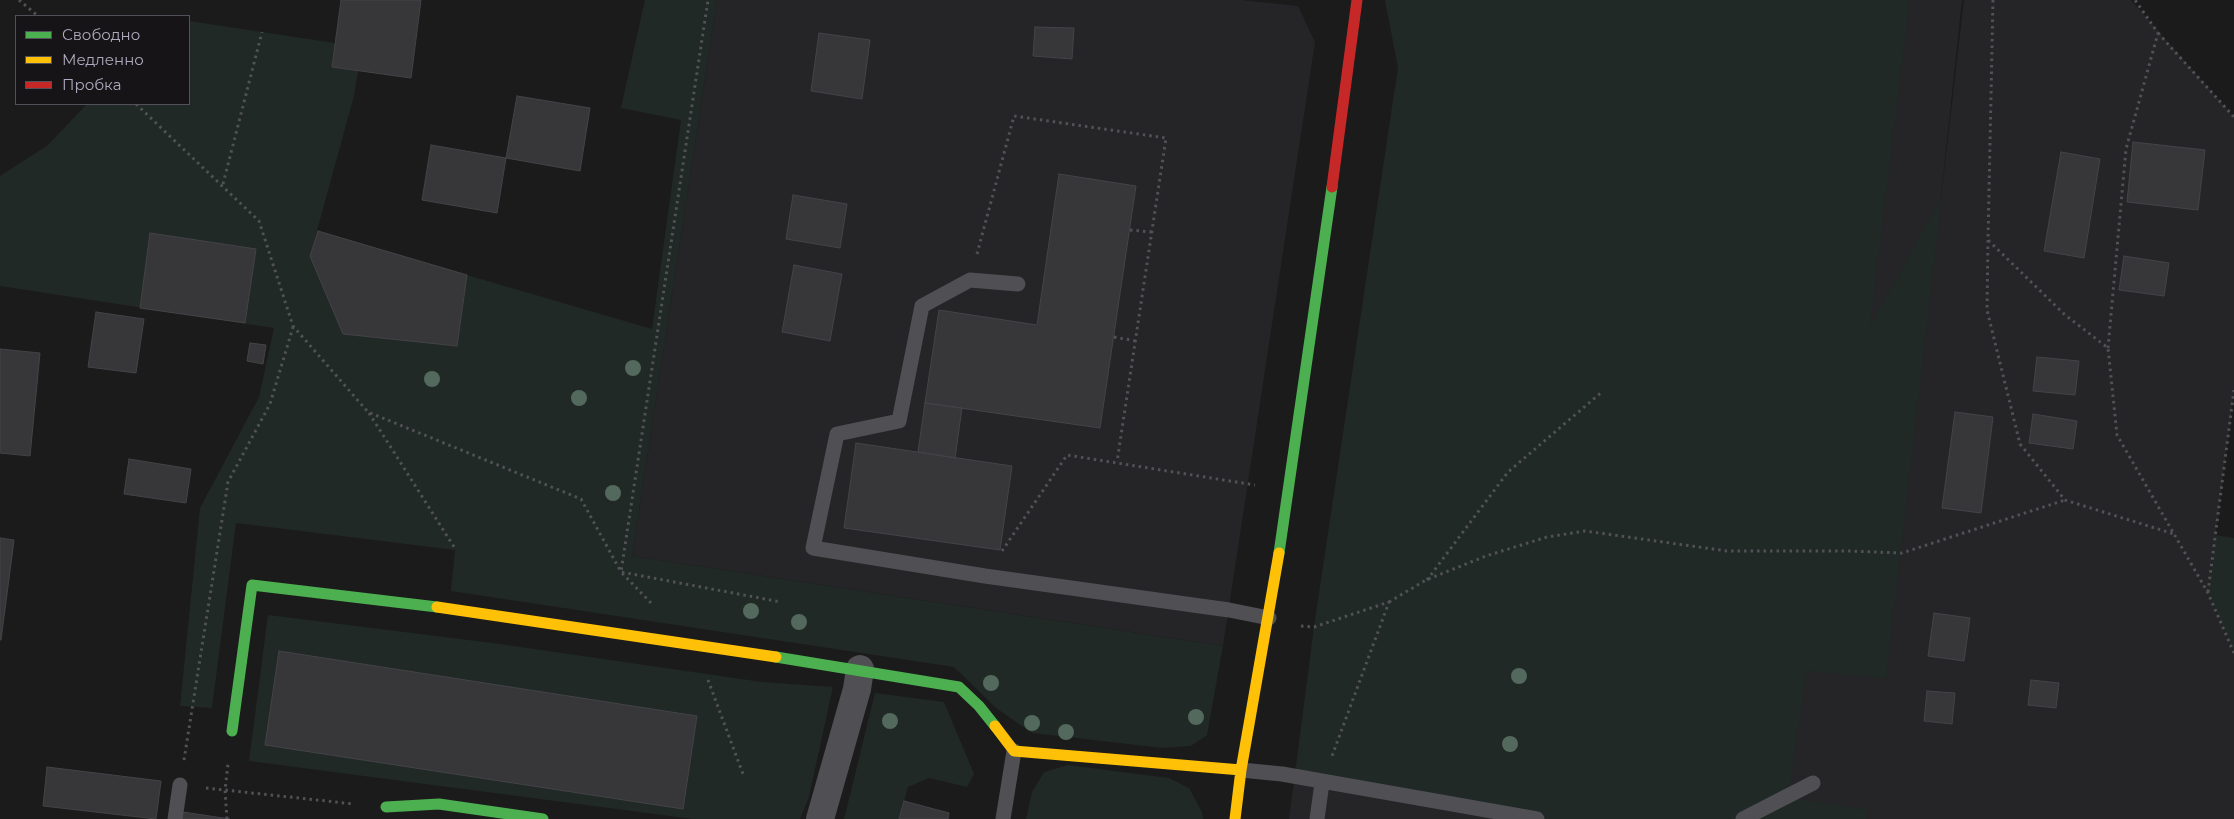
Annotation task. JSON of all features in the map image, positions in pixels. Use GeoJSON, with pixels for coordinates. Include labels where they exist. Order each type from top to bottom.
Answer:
{"type":"FeatureCollection","features":[{"type":"Feature","properties":{"kind":"street"},"geometry":{"type":"LineString","coordinates":[[1235,819],[1241,770],[1269,618],[1319,286],[1357,0]]}},
{"type":"Feature","properties":{"kind":"street"},"geometry":{"type":"LineString","coordinates":[[232,731],[252,585],[449,608],[860,668],[959,687],[979,706],[1014,751],[1241,770]]}},
{"type":"Feature","properties":{"kind":"street"},"geometry":{"type":"LineString","coordinates":[[820,819],[857,689],[860,668]]}},
{"type":"Feature","properties":{"kind":"street"},"geometry":{"type":"LineString","coordinates":[[386,807],[439,804],[543,819]]}},
{"type":"Feature","properties":{"kind":"lane"},"geometry":{"type":"LineString","coordinates":[[1018,284],[970,280],[922,306],[899,421],[837,434],[813,548],[985,576],[1229,610],[1269,618]]}},
{"type":"Feature","properties":{"kind":"lane"},"geometry":{"type":"LineString","coordinates":[[1002,819],[1014,751]]}},
{"type":"Feature","properties":{"kind":"lane"},"geometry":{"type":"LineString","coordinates":[[1241,770],[1282,774],[1322,783],[1538,819]]}},
{"type":"Feature","properties":{"kind":"lane"},"geometry":{"type":"LineString","coordinates":[[1317,819],[1322,783]]}},
{"type":"Feature","properties":{"kind":"lane"},"geometry":{"type":"LineString","coordinates":[[1743,819],[1813,783]]}},
{"type":"Feature","properties":{"kind":"lane"},"geometry":{"type":"LineString","coordinates":[[175,819],[180,785]]}},
{"type":"Feature","properties":{"kind":"path"},"geometry":{"type":"LineString","coordinates":[[19,0],[37,15]]}},
{"type":"Feature","properties":{"kind":"path"},"geometry":{"type":"LineString","coordinates":[[621,572],[708,0]]}},
{"type":"Feature","properties":{"kind":"path"},"geometry":{"type":"LineString","coordinates":[[1993,0],[1987,310],[2020,444],[2065,500],[2174,534]]}},
{"type":"Feature","properties":{"kind":"path"},"geometry":{"type":"LineString","coordinates":[[2136,0],[2158,33],[2234,117]]}},
{"type":"Feature","properties":{"kind":"path"},"geometry":{"type":"LineString","coordinates":[[223,184],[262,32]]}},
{"type":"Feature","properties":{"kind":"path"},"geometry":{"type":"LineString","coordinates":[[2158,33],[2126,149],[2108,348],[2117,435],[2208,593],[2234,653]]}},
{"type":"Feature","properties":{"kind":"path"},"geometry":{"type":"LineString","coordinates":[[137,105],[223,184],[259,221],[293,326],[368,412],[456,550]]}},
{"type":"Feature","properties":{"kind":"path"},"geometry":{"type":"LineString","coordinates":[[970,280],[1014,116],[1166,138],[1117,462]]}},
{"type":"Feature","properties":{"kind":"path"},"geometry":{"type":"LineString","coordinates":[[1130,230],[1152,232]]}},
{"type":"Feature","properties":{"kind":"path"},"geometry":{"type":"LineString","coordinates":[[1988,240],[2064,314],[2108,348]]}},
{"type":"Feature","properties":{"kind":"path"},"geometry":{"type":"LineString","coordinates":[[293,326],[270,404],[228,482],[180,785],[386,807]]}},
{"type":"Feature","properties":{"kind":"path"},"geometry":{"type":"LineString","coordinates":[[1114,337],[1136,341]]}},
{"type":"Feature","properties":{"kind":"path"},"geometry":{"type":"LineString","coordinates":[[2208,593],[2234,390]]}},
{"type":"Feature","properties":{"kind":"path"},"geometry":{"type":"LineString","coordinates":[[1426,580],[1508,472],[1603,391]]}},
{"type":"Feature","properties":{"kind":"path"},"geometry":{"type":"LineString","coordinates":[[368,412],[581,499],[621,572]]}},
{"type":"Feature","properties":{"kind":"path"},"geometry":{"type":"LineString","coordinates":[[985,576],[1067,455],[1259,486]]}},
{"type":"Feature","properties":{"kind":"path"},"geometry":{"type":"LineString","coordinates":[[1296,626],[1314,627],[1389,602],[1426,580],[1486,556],[1547,537],[1585,531],[1727,551],[1850,551],[1902,554],[2065,500]]}},
{"type":"Feature","properties":{"kind":"path"},"geometry":{"type":"LineString","coordinates":[[621,572],[781,602]]}},
{"type":"Feature","properties":{"kind":"path"},"geometry":{"type":"LineString","coordinates":[[1322,783],[1389,602]]}},
{"type":"Feature","properties":{"kind":"path"},"geometry":{"type":"LineString","coordinates":[[227,819],[226,790],[232,731]]}},
{"type":"Feature","properties":{"kind":"shaded area"},"geometry":{"type":"Polygon","coordinates":[[[645,0],[717,0],[632,556],[1223,646],[1207,735],[1191,746],[1163,748],[1032,733],[996,708],[954,667],[451,591],[455,550],[236,523],[212,708],[180,706],[200,508],[259,397],[274,328],[0,286],[0,176],[48,145],[86,105],[190,105],[190,21],[335,43],[332,67],[358,71],[354,96],[310,256],[343,334],[457,345],[467,275],[652,329],[681,120],[621,108],[645,0]]]}},
{"type":"Feature","properties":{"kind":"shaded area"},"geometry":{"type":"Polygon","coordinates":[[[717,0],[1241,0],[1298,6],[1315,42],[1223,646],[632,556],[717,0]]]}},
{"type":"Feature","properties":{"kind":"shaded area"},"geometry":{"type":"Polygon","coordinates":[[[1385,0],[1910,0],[1870,326],[1942,196],[1886,679],[1807,671],[1788,797],[1869,810],[1867,819],[1536,819],[1295,777],[1314,627],[1398,68],[1385,0]]]}},
{"type":"Feature","properties":{"kind":"shaded area"},"geometry":{"type":"Polygon","coordinates":[[[1524,0],[1962,0],[1938,224],[1964,0],[2131,0],[2234,117],[2234,392],[2208,593],[2234,653],[2234,819],[1289,819],[1314,627],[1398,68],[1524,0]]]}},
{"type":"Feature","properties":{"kind":"shaded area"},"geometry":{"type":"Polygon","coordinates":[[[2215,535],[2234,538],[2234,653],[2208,593],[2215,535]]]}},
{"type":"Feature","properties":{"kind":"shaded area"},"geometry":{"type":"Polygon","coordinates":[[[268,615],[500,644],[762,682],[833,687],[809,797],[800,819],[693,819],[249,761],[268,615]]]}},
{"type":"Feature","properties":{"kind":"shaded area"},"geometry":{"type":"Polygon","coordinates":[[[875,693],[944,702],[974,774],[967,787],[929,778],[908,787],[899,819],[844,819],[875,693]]]}},
{"type":"Feature","properties":{"kind":"shaded area"},"geometry":{"type":"Polygon","coordinates":[[[1068,765],[1169,778],[1189,788],[1202,812],[1203,819],[1026,819],[1032,792],[1044,772],[1068,765]]]}},
{"type":"Feature","properties":{"kind":"building"},"geometry":{"type":"Polygon","coordinates":[[[341,0],[421,0],[411,78],[332,67],[341,0]]]}},
{"type":"Feature","properties":{"kind":"building"},"geometry":{"type":"Polygon","coordinates":[[[1035,27],[1074,28],[1072,59],[1033,56],[1035,27]]]}},
{"type":"Feature","properties":{"kind":"building"},"geometry":{"type":"Polygon","coordinates":[[[819,33],[870,40],[862,99],[811,91],[819,33]]]}},
{"type":"Feature","properties":{"kind":"building"},"geometry":{"type":"Polygon","coordinates":[[[517,96],[590,108],[580,171],[506,158],[517,96]]]}},
{"type":"Feature","properties":{"kind":"building"},"geometry":{"type":"Polygon","coordinates":[[[2133,142],[2205,150],[2198,210],[2127,202],[2133,142]]]}},
{"type":"Feature","properties":{"kind":"building"},"geometry":{"type":"Polygon","coordinates":[[[431,145],[506,158],[497,213],[422,200],[431,145]]]}},
{"type":"Feature","properties":{"kind":"building"},"geometry":{"type":"Polygon","coordinates":[[[2061,152],[2100,159],[2084,258],[2044,251],[2061,152]]]}},
{"type":"Feature","properties":{"kind":"building"},"geometry":{"type":"Polygon","coordinates":[[[1059,174],[1136,186],[1100,428],[925,403],[939,310],[1037,325],[1059,174]]]}},
{"type":"Feature","properties":{"kind":"building"},"geometry":{"type":"Polygon","coordinates":[[[793,195],[847,204],[840,248],[786,239],[793,195]]]}},
{"type":"Feature","properties":{"kind":"building"},"geometry":{"type":"Polygon","coordinates":[[[318,231],[467,275],[457,346],[343,334],[310,256],[318,231]]]}},
{"type":"Feature","properties":{"kind":"building"},"geometry":{"type":"Polygon","coordinates":[[[150,233],[256,249],[245,323],[140,308],[150,233]]]}},
{"type":"Feature","properties":{"kind":"building"},"geometry":{"type":"Polygon","coordinates":[[[2124,256],[2169,263],[2164,296],[2119,290],[2124,256]]]}},
{"type":"Feature","properties":{"kind":"building"},"geometry":{"type":"Polygon","coordinates":[[[794,265],[842,274],[830,341],[782,332],[794,265]]]}},
{"type":"Feature","properties":{"kind":"building"},"geometry":{"type":"Polygon","coordinates":[[[96,312],[144,319],[136,373],[88,367],[96,312]]]}},
{"type":"Feature","properties":{"kind":"building"},"geometry":{"type":"Polygon","coordinates":[[[250,343],[266,345],[263,364],[247,361],[250,343]]]}},
{"type":"Feature","properties":{"kind":"building"},"geometry":{"type":"Polygon","coordinates":[[[0,349],[40,353],[30,456],[0,453],[0,349]]]}},
{"type":"Feature","properties":{"kind":"building"},"geometry":{"type":"Polygon","coordinates":[[[2037,357],[2079,361],[2075,395],[2033,391],[2037,357]]]}},
{"type":"Feature","properties":{"kind":"building"},"geometry":{"type":"Polygon","coordinates":[[[925,403],[962,408],[955,458],[918,452],[925,403]]]}},
{"type":"Feature","properties":{"kind":"building"},"geometry":{"type":"Polygon","coordinates":[[[1955,412],[1993,417],[1981,513],[1942,508],[1955,412]]]}},
{"type":"Feature","properties":{"kind":"building"},"geometry":{"type":"Polygon","coordinates":[[[2033,414],[2077,421],[2073,449],[2029,443],[2033,414]]]}},
{"type":"Feature","properties":{"kind":"building"},"geometry":{"type":"Polygon","coordinates":[[[856,443],[1012,466],[1000,550],[844,528],[856,443]]]}},
{"type":"Feature","properties":{"kind":"building"},"geometry":{"type":"Polygon","coordinates":[[[129,459],[191,469],[186,503],[124,494],[129,459]]]}},
{"type":"Feature","properties":{"kind":"building"},"geometry":{"type":"Polygon","coordinates":[[[0,538],[14,540],[1,640],[0,640],[0,538]]]}},
{"type":"Feature","properties":{"kind":"building"},"geometry":{"type":"Polygon","coordinates":[[[1934,613],[1970,618],[1964,661],[1928,656],[1934,613]]]}},
{"type":"Feature","properties":{"kind":"building"},"geometry":{"type":"Polygon","coordinates":[[[279,651],[697,716],[683,809],[265,745],[279,651]]]}},
{"type":"Feature","properties":{"kind":"building"},"geometry":{"type":"Polygon","coordinates":[[[2031,680],[2059,683],[2056,708],[2028,705],[2031,680]]]}},
{"type":"Feature","properties":{"kind":"building"},"geometry":{"type":"Polygon","coordinates":[[[1927,691],[1955,693],[1952,724],[1924,721],[1927,691]]]}},
{"type":"Feature","properties":{"kind":"building"},"geometry":{"type":"Polygon","coordinates":[[[47,767],[161,781],[156,819],[43,806],[47,767]]]}},
{"type":"Feature","properties":{"kind":"building"},"geometry":{"type":"Polygon","coordinates":[[[904,801],[949,813],[948,819],[899,819],[904,801]]]}},
{"type":"Feature","properties":{"kind":"building"},"geometry":{"type":"Polygon","coordinates":[[[183,812],[230,819],[182,819],[183,812]]]}},
{"type":"Feature","properties":{"kind":"traffic: fast"},"geometry":{"type":"LineString","coordinates":[[1279,553],[1332,187]]}},
{"type":"Feature","properties":{"kind":"traffic: fast"},"geometry":{"type":"LineString","coordinates":[[232,731],[252,585],[437,607]]}},
{"type":"Feature","properties":{"kind":"traffic: fast"},"geometry":{"type":"LineString","coordinates":[[776,657],[959,687],[979,706],[995,726]]}},
{"type":"Feature","properties":{"kind":"traffic: fast"},"geometry":{"type":"LineString","coordinates":[[386,807],[439,804],[543,819]]}},
{"type":"Feature","properties":{"kind":"traffic: slow"},"geometry":{"type":"LineString","coordinates":[[1235,819],[1241,770],[1279,553]]}},
{"type":"Feature","properties":{"kind":"traffic: slow"},"geometry":{"type":"LineString","coordinates":[[437,607],[776,657]]}},
{"type":"Feature","properties":{"kind":"traffic: slow"},"geometry":{"type":"LineString","coordinates":[[995,726],[1014,751],[1241,770]]}},
{"type":"Feature","properties":{"kind":"traffic: jam"},"geometry":{"type":"LineString","coordinates":[[1332,187],[1357,0]]}}]}
